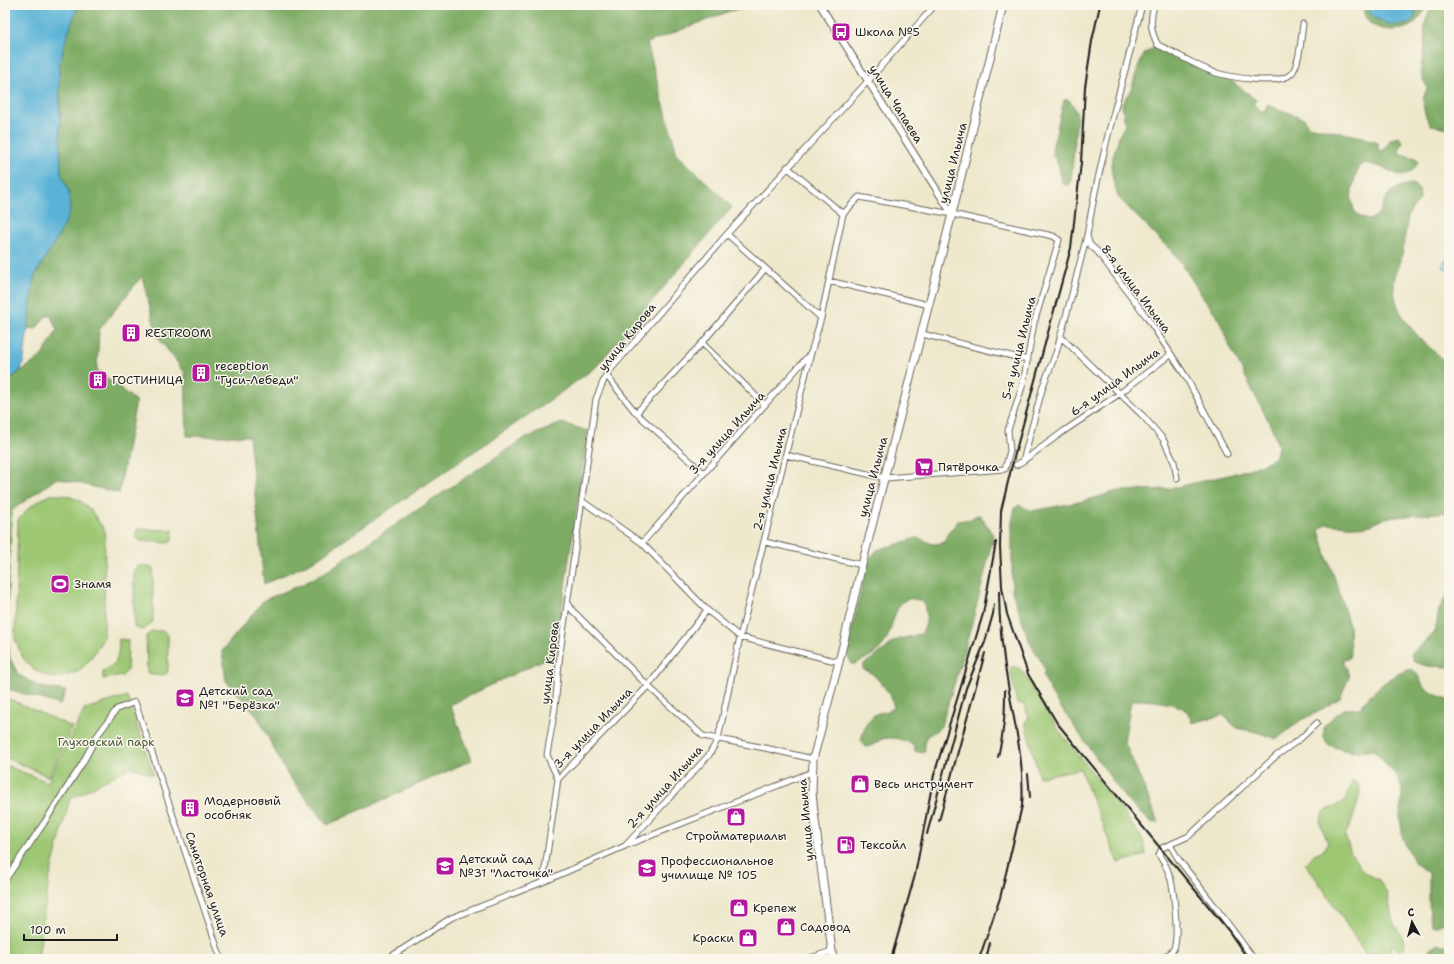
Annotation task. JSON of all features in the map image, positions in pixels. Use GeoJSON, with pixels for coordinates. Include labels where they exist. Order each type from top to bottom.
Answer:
{"type":"FeatureCollection","features":[{"type":"Feature","properties":{"kind":"main road","name":"улица Ильича"},"geometry":{"type":"LineString","coordinates":[[832,955],[814,812],[812,772],[813,759],[922,334],[1003,5]]}},
{"type":"Feature","properties":{"kind":"street","name":"улица Чапаева"},"geometry":{"type":"LineString","coordinates":[[820,5],[952,214]]}},
{"type":"Feature","properties":{"kind":"street","name":"улица Кирова"},"geometry":{"type":"LineString","coordinates":[[558,779],[547,755],[555,708],[596,399],[606,375],[727,234],[787,167],[868,81],[935,5]]}},
{"type":"Feature","properties":{"kind":"street"},"geometry":{"type":"LineString","coordinates":[[1023,461],[1044,386],[1056,353],[1087,235],[1106,142],[1142,5]]}},
{"type":"Feature","properties":{"kind":"street"},"geometry":{"type":"LineString","coordinates":[[1154,5],[1150,25],[1153,37],[1158,45],[1212,72],[1247,79],[1281,79],[1290,75],[1295,70],[1298,61],[1303,24]]}},
{"type":"Feature","properties":{"kind":"street"},"geometry":{"type":"LineString","coordinates":[[787,167],[843,214]]}},
{"type":"Feature","properties":{"kind":"street","name":"2-я улица Ильича"},"geometry":{"type":"LineString","coordinates":[[387,959],[451,918],[543,882],[625,846],[709,755],[718,739],[740,637],[821,318],[843,214],[858,197],[952,214],[1053,236]]}},
{"type":"Feature","properties":{"kind":"street"},"geometry":{"type":"LineString","coordinates":[[727,234],[821,318]]}},
{"type":"Feature","properties":{"kind":"street","name":"8-я улица Ильича"},"geometry":{"type":"LineString","coordinates":[[1087,235],[1090,244],[1097,251],[1146,316],[1171,354]]}},
{"type":"Feature","properties":{"kind":"street","name":"5-я улица Ильича"},"geometry":{"type":"LineString","coordinates":[[885,478],[1005,469],[1010,451],[1008,430],[1023,384],[1034,323],[1059,240],[1053,236]]}},
{"type":"Feature","properties":{"kind":"street"},"geometry":{"type":"LineString","coordinates":[[636,413],[702,343],[765,269]]}},
{"type":"Feature","properties":{"kind":"street"},"geometry":{"type":"LineString","coordinates":[[829,281],[929,305]]}},
{"type":"Feature","properties":{"kind":"street"},"geometry":{"type":"LineString","coordinates":[[922,334],[1028,360]]}},
{"type":"Feature","properties":{"kind":"street"},"geometry":{"type":"LineString","coordinates":[[1060,336],[1143,416],[1163,439],[1174,462],[1177,478]]}},
{"type":"Feature","properties":{"kind":"street"},"geometry":{"type":"LineString","coordinates":[[702,343],[765,405]]}},
{"type":"Feature","properties":{"kind":"street","name":"3-я улица Ильича"},"geometry":{"type":"LineString","coordinates":[[642,543],[811,353]]}},
{"type":"Feature","properties":{"kind":"street","name":"6-я улица Ильича"},"geometry":{"type":"LineString","coordinates":[[1016,465],[1119,394],[1171,354],[1186,377],[1227,454]]}},
{"type":"Feature","properties":{"kind":"street"},"geometry":{"type":"LineString","coordinates":[[606,375],[636,413],[704,473]]}},
{"type":"Feature","properties":{"kind":"street"},"geometry":{"type":"LineString","coordinates":[[786,455],[885,478]]}},
{"type":"Feature","properties":{"kind":"street"},"geometry":{"type":"LineString","coordinates":[[582,501],[642,543],[707,610],[740,637],[839,662]]}},
{"type":"Feature","properties":{"kind":"street"},"geometry":{"type":"LineString","coordinates":[[765,542],[862,565]]}},
{"type":"Feature","properties":{"kind":"street"},"geometry":{"type":"LineString","coordinates":[[568,603],[572,610],[648,686],[703,736],[813,759]]}},
{"type":"Feature","properties":{"kind":"street","name":"3-я улица Ильича"},"geometry":{"type":"LineString","coordinates":[[543,882],[558,779],[648,686],[707,610]]}},
{"type":"Feature","properties":{"kind":"street","name":"Санаторная улица"},"geometry":{"type":"LineString","coordinates":[[5,880],[82,764],[97,736],[117,709],[135,702],[221,959]]}},
{"type":"Feature","properties":{"kind":"street"},"geometry":{"type":"LineString","coordinates":[[1160,959],[1165,957],[1174,949],[1176,939],[1175,907],[1170,875],[1159,855],[1162,848],[1190,836],[1276,756],[1300,739],[1316,723]]}},
{"type":"Feature","properties":{"kind":"street"},"geometry":{"type":"LineString","coordinates":[[625,846],[812,772]]}},
{"type":"Feature","properties":{"kind":"street"},"geometry":{"type":"LineString","coordinates":[[1170,845],[1179,860],[1254,959]]}},
{"type":"Feature","properties":{"kind":"street"},"geometry":{"type":"LineString","coordinates":[[807,959],[832,955]]}},
{"type":"Feature","properties":{"kind":"green space"},"geometry":{"type":"Polygon","coordinates":[[[78,5],[750,5],[747,8],[730,11],[647,43],[677,154],[732,207],[596,367],[553,398],[312,562],[264,584],[249,436],[187,436],[185,373],[157,336],[142,276],[99,330],[97,370],[136,401],[119,493],[57,478],[12,510],[6,631],[10,658],[18,674],[39,687],[66,691],[60,705],[12,690],[5,691],[5,388],[15,375],[41,357],[57,330],[51,316],[46,316],[36,329],[27,328],[34,277],[63,228],[66,220],[69,192],[61,173],[59,66],[64,45],[78,5]]]}},
{"type":"Feature","properties":{"kind":"green space"},"geometry":{"type":"Polygon","coordinates":[[[1363,5],[1368,5],[1371,14],[1416,10],[1416,5],[1428,6],[1417,21],[1409,27],[1398,30],[1386,30],[1371,24],[1367,20],[1363,11],[1363,5]]]}},
{"type":"Feature","properties":{"kind":"green space"},"geometry":{"type":"Polygon","coordinates":[[[1434,5],[1449,5],[1449,128],[1431,125],[1427,119],[1423,100],[1427,87],[1421,73],[1424,54],[1425,29],[1427,17],[1434,5]]]}},
{"type":"Feature","properties":{"kind":"green space"},"geometry":{"type":"Polygon","coordinates":[[[1158,45],[1233,82],[1256,100],[1255,105],[1261,111],[1265,111],[1267,105],[1304,118],[1308,126],[1363,137],[1378,143],[1378,149],[1381,151],[1384,150],[1391,139],[1399,137],[1403,141],[1399,150],[1400,154],[1416,158],[1418,163],[1411,172],[1401,176],[1381,167],[1366,163],[1359,166],[1353,185],[1352,205],[1360,217],[1367,220],[1378,214],[1386,198],[1392,191],[1404,185],[1413,184],[1419,190],[1420,199],[1408,217],[1401,260],[1395,277],[1394,291],[1402,315],[1410,327],[1449,365],[1449,512],[1385,518],[1371,525],[1360,527],[1326,524],[1319,530],[1327,558],[1338,587],[1349,627],[1349,658],[1343,660],[1349,677],[1340,698],[1318,712],[1301,720],[1277,739],[1237,728],[1223,715],[1192,723],[1187,712],[1180,707],[1150,701],[1131,701],[1124,741],[1158,823],[1150,822],[1125,798],[1054,698],[1043,676],[1045,670],[1030,643],[1012,592],[1012,522],[1015,508],[1019,505],[1032,511],[1084,501],[1118,491],[1168,489],[1229,475],[1262,465],[1276,456],[1278,446],[1273,430],[1229,345],[1219,319],[1178,258],[1118,197],[1113,180],[1111,164],[1119,136],[1125,125],[1122,103],[1131,90],[1139,64],[1145,53],[1158,45]]]}},
{"type":"Feature","properties":{"kind":"green space"},"geometry":{"type":"Polygon","coordinates":[[[1068,99],[1074,107],[1077,116],[1071,180],[1069,184],[1066,185],[1062,183],[1059,166],[1053,155],[1052,149],[1064,100],[1068,99]]]}},
{"type":"Feature","properties":{"kind":"green space"},"geometry":{"type":"Polygon","coordinates":[[[562,423],[588,431],[555,654],[450,705],[472,760],[327,825],[287,774],[256,714],[226,681],[222,651],[264,600],[303,584],[327,571],[521,440],[562,423]]]}},
{"type":"Feature","properties":{"kind":"green space","name":"Знамя"},"geometry":{"type":"Polygon","coordinates":[[[50,495],[64,495],[79,500],[90,509],[105,531],[104,637],[89,661],[79,671],[67,676],[53,678],[32,668],[23,658],[15,639],[18,520],[32,505],[50,495]]]}},
{"type":"Feature","properties":{"kind":"green space"},"geometry":{"type":"Polygon","coordinates":[[[980,515],[993,535],[970,631],[941,726],[926,737],[924,745],[925,751],[922,753],[915,751],[914,745],[895,738],[882,739],[865,747],[861,741],[867,723],[876,714],[892,709],[893,703],[889,694],[881,683],[874,675],[863,669],[863,665],[887,648],[891,643],[899,639],[921,634],[925,626],[926,619],[924,603],[914,599],[906,600],[900,604],[896,611],[887,638],[883,645],[870,656],[855,664],[852,664],[848,651],[849,643],[868,561],[877,550],[917,538],[932,544],[944,542],[947,535],[958,521],[971,519],[980,515]]]}},
{"type":"Feature","properties":{"kind":"green space"},"geometry":{"type":"Polygon","coordinates":[[[138,529],[173,530],[172,541],[168,543],[140,541],[136,537],[135,533],[138,529]]]}},
{"type":"Feature","properties":{"kind":"green space"},"geometry":{"type":"Polygon","coordinates":[[[141,565],[153,568],[153,622],[143,630],[134,626],[134,569],[141,565]]]}},
{"type":"Feature","properties":{"kind":"green space"},"geometry":{"type":"Polygon","coordinates":[[[1449,592],[1449,667],[1427,666],[1414,662],[1411,654],[1435,632],[1439,610],[1449,592]]]}},
{"type":"Feature","properties":{"kind":"green space"},"geometry":{"type":"Polygon","coordinates":[[[152,631],[164,631],[168,635],[168,670],[167,673],[162,675],[154,675],[147,672],[146,636],[152,631]]]}},
{"type":"Feature","properties":{"kind":"green space"},"geometry":{"type":"Polygon","coordinates":[[[119,639],[128,640],[127,671],[122,676],[103,679],[103,671],[113,665],[117,658],[119,639]]]}},
{"type":"Feature","properties":{"kind":"green space"},"geometry":{"type":"Polygon","coordinates":[[[1015,666],[1024,673],[1060,732],[1116,802],[1141,837],[1144,843],[1146,855],[1118,863],[1080,769],[1039,777],[1025,722],[1029,718],[1024,704],[1017,704],[1010,668],[1015,666]]]}},
{"type":"Feature","properties":{"kind":"green space"},"geometry":{"type":"Polygon","coordinates":[[[1411,669],[1417,674],[1424,687],[1430,692],[1449,699],[1449,921],[1437,926],[1431,925],[1429,905],[1429,874],[1415,863],[1403,839],[1400,818],[1402,789],[1398,778],[1374,750],[1355,752],[1340,749],[1327,744],[1324,738],[1324,727],[1332,718],[1344,709],[1360,708],[1382,684],[1396,675],[1411,669]]]}},
{"type":"Feature","properties":{"kind":"green space","name":"Глуховский парк"},"geometry":{"type":"Polygon","coordinates":[[[127,696],[154,775],[131,767],[70,799],[49,880],[38,959],[5,959],[5,765],[48,782],[85,709],[127,696]]]}},
{"type":"Feature","properties":{"kind":"green space"},"geometry":{"type":"Polygon","coordinates":[[[5,697],[72,727],[49,777],[5,757],[5,697]]]}},
{"type":"Feature","properties":{"kind":"green space"},"geometry":{"type":"Polygon","coordinates":[[[1353,781],[1360,786],[1360,792],[1355,811],[1345,835],[1350,851],[1362,871],[1379,880],[1387,894],[1393,922],[1403,938],[1405,947],[1399,951],[1391,944],[1392,959],[1369,959],[1305,863],[1314,854],[1324,850],[1328,843],[1320,823],[1323,812],[1345,801],[1353,781]]]}},
{"type":"Feature","properties":{"kind":"green space"},"geometry":{"type":"Polygon","coordinates":[[[1438,944],[1449,946],[1449,959],[1427,959],[1430,949],[1438,944]]]}},
{"type":"Feature","properties":{"kind":"water"},"geometry":{"type":"Polygon","coordinates":[[[5,5],[78,5],[64,45],[59,66],[61,173],[69,192],[70,211],[63,228],[34,277],[24,359],[21,370],[8,381],[5,388],[5,5]]]}},
{"type":"Feature","properties":{"kind":"water"},"geometry":{"type":"Polygon","coordinates":[[[1368,5],[1416,5],[1416,13],[1410,22],[1392,25],[1375,18],[1370,13],[1368,5]]]}},
{"type":"Feature","properties":{"kind":"waterway"},"geometry":{"type":"LineString","coordinates":[[1449,260],[1445,261],[1443,266],[1449,269]]}},
{"type":"Feature","properties":{"kind":"railway"},"geometry":{"type":"LineString","coordinates":[[1100,5],[1092,41],[1085,87],[1081,163],[1071,248],[1012,465],[1001,511],[1000,546],[1002,587],[1007,614],[1028,674],[1057,723],[1228,930],[1248,959]]}},
{"type":"Feature","properties":{"kind":"railway"},"geometry":{"type":"LineString","coordinates":[[891,959],[915,875],[934,775],[983,614],[996,542]]}},
{"type":"Feature","properties":{"kind":"railway"},"geometry":{"type":"LineString","coordinates":[[979,959],[1000,898],[1022,806],[1023,791],[1017,734],[1003,654],[999,591]]}},
{"type":"Feature","properties":{"kind":"railway"},"geometry":{"type":"LineString","coordinates":[[927,834],[966,688],[985,642],[993,614],[994,604]]}},
{"type":"Feature","properties":{"kind":"railway"},"geometry":{"type":"LineString","coordinates":[[939,821],[985,653]]}},
{"type":"Feature","properties":{"kind":"railway"},"geometry":{"type":"LineString","coordinates":[[998,757],[1004,724],[1005,690]]}},
{"type":"Feature","properties":{"kind":"railway"},"geometry":{"type":"LineString","coordinates":[[1028,774],[1030,797]]}},
{"type":"Feature","properties":{"kind":"railway"},"geometry":{"type":"LineString","coordinates":[[986,959],[990,943]]}},
{"type":"Feature","properties":{"kind":"place","name":"Школа №5"},"geometry":{"type":"Point","coordinates":[841,32]}},
{"type":"Feature","properties":{"kind":"place","name":"RESTROOM"},"geometry":{"type":"Point","coordinates":[131,333]}},
{"type":"Feature","properties":{"kind":"place","name":"reception \"Гуси-Лебеди\""},"geometry":{"type":"Point","coordinates":[201,373]}},
{"type":"Feature","properties":{"kind":"place","name":"ГОСТИНИЦА"},"geometry":{"type":"Point","coordinates":[98,380]}},
{"type":"Feature","properties":{"kind":"place","name":"Пятёрочка"},"geometry":{"type":"Point","coordinates":[924,467]}},
{"type":"Feature","properties":{"kind":"place","name":"Знамя"},"geometry":{"type":"Point","coordinates":[60,584]}},
{"type":"Feature","properties":{"kind":"place","name":"Детский сад №1 \"Берёзка\""},"geometry":{"type":"Point","coordinates":[185,698]}},
{"type":"Feature","properties":{"kind":"place","name":"Весь инструмент"},"geometry":{"type":"Point","coordinates":[860,784]}},
{"type":"Feature","properties":{"kind":"place","name":"Модерновый особняк"},"geometry":{"type":"Point","coordinates":[190,808]}},
{"type":"Feature","properties":{"kind":"place","name":"Стройматериалы"},"geometry":{"type":"Point","coordinates":[736,817]}},
{"type":"Feature","properties":{"kind":"place","name":"Тексойл"},"geometry":{"type":"Point","coordinates":[846,845]}},
{"type":"Feature","properties":{"kind":"place","name":"Детский сад №31 \"Ласточка\""},"geometry":{"type":"Point","coordinates":[445,866]}},
{"type":"Feature","properties":{"kind":"place","name":"Профессиональное училище № 105"},"geometry":{"type":"Point","coordinates":[647,868]}},
{"type":"Feature","properties":{"kind":"place","name":"Крепеж"},"geometry":{"type":"Point","coordinates":[739,908]}},
{"type":"Feature","properties":{"kind":"place","name":"Садовод"},"geometry":{"type":"Point","coordinates":[786,927]}},
{"type":"Feature","properties":{"kind":"place","name":"Краски"},"geometry":{"type":"Point","coordinates":[748,938]}}]}
